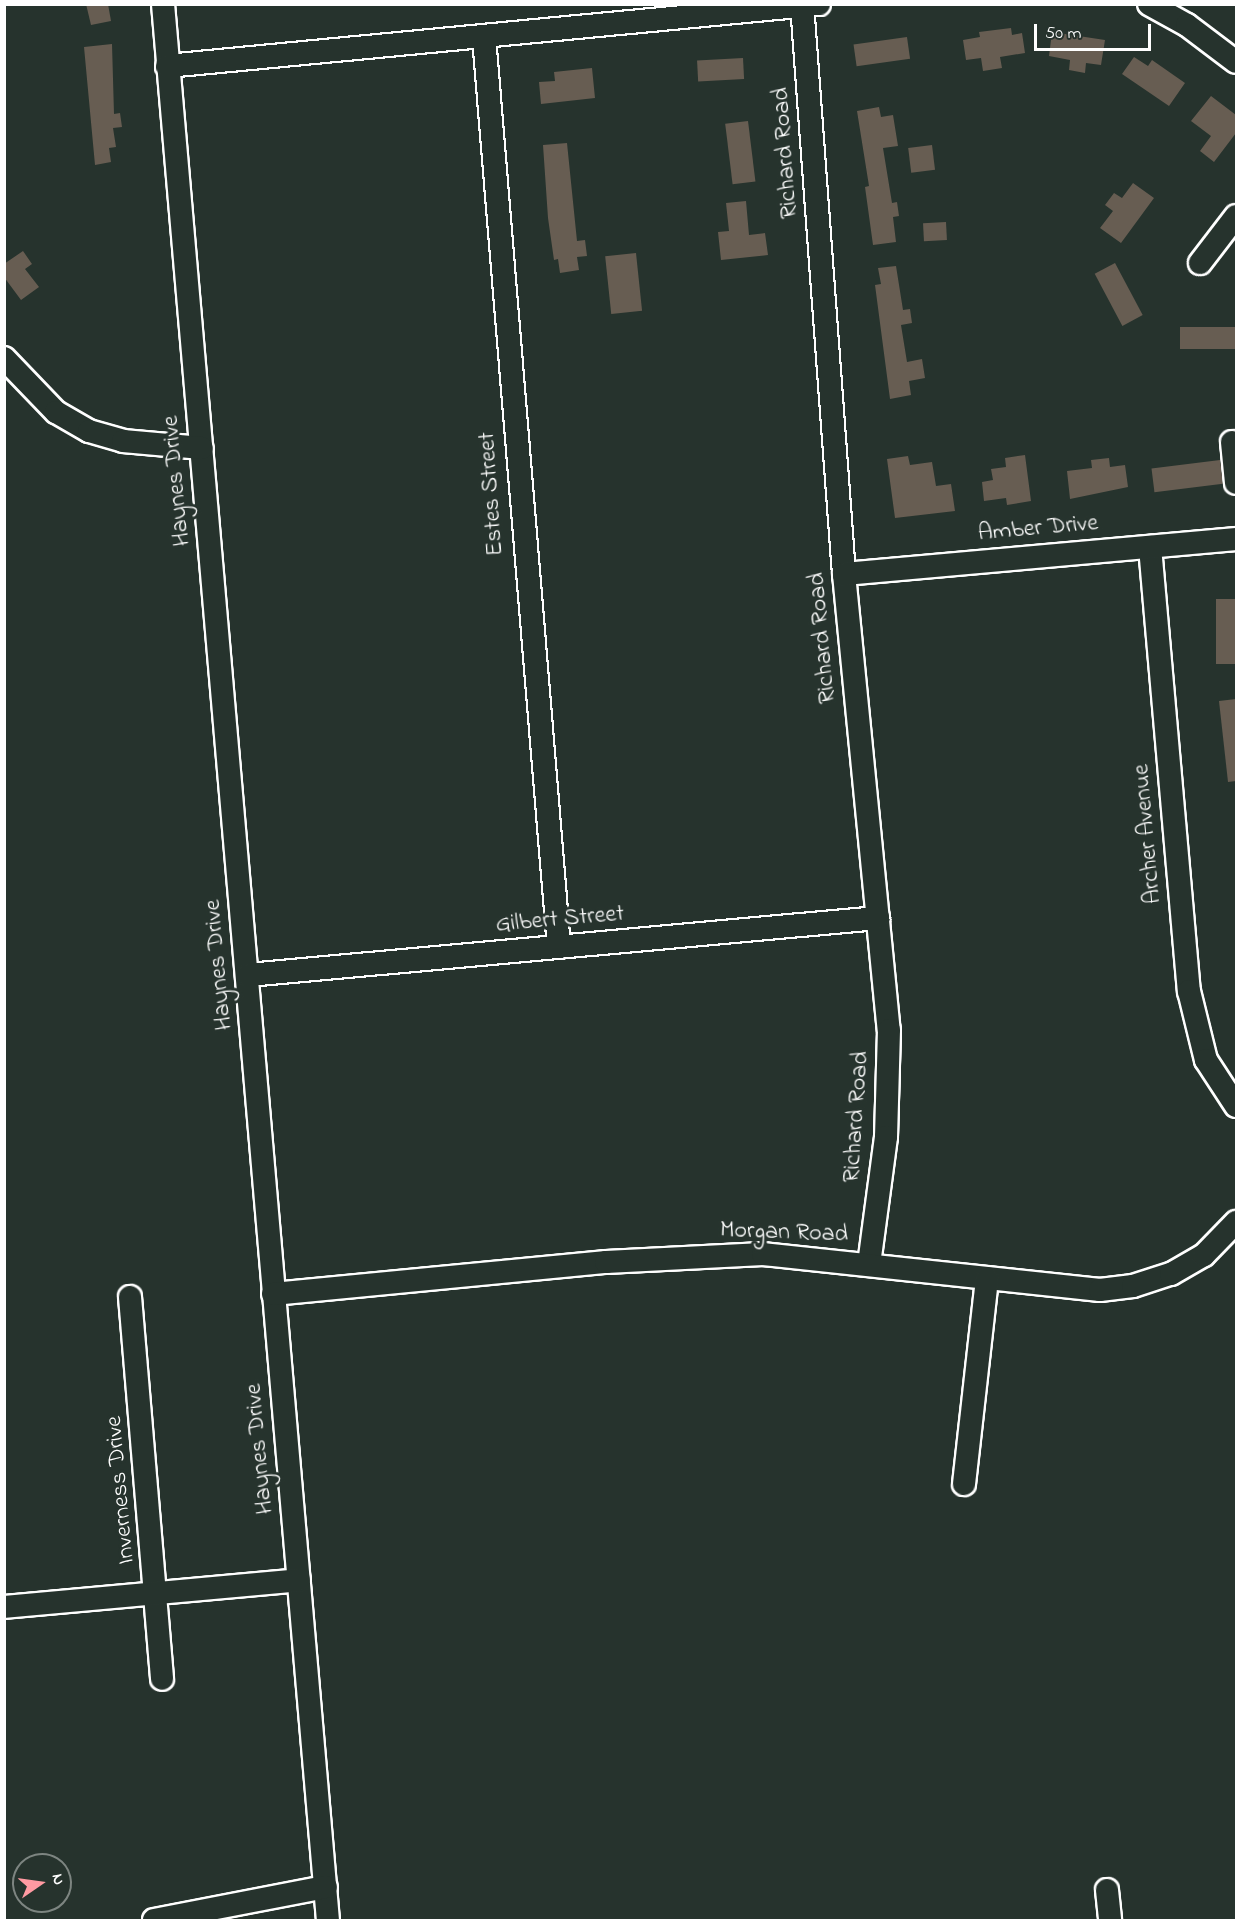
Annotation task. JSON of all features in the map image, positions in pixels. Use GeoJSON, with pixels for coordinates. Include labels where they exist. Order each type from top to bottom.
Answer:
{"type":"FeatureCollection","features":[{"type":"Feature","properties":{"kind":"street","name":"Haynes Drive"},"geometry":{"type":"LineString","coordinates":[[163,4],[328,1920]]}},
{"type":"Feature","properties":{"kind":"street"},"geometry":{"type":"LineString","coordinates":[[1149,4],[1187,25],[1236,62]]}},
{"type":"Feature","properties":{"kind":"street"},"geometry":{"type":"LineString","coordinates":[[167,66],[808,5]]}},
{"type":"Feature","properties":{"kind":"street","name":"Richard Road"},"geometry":{"type":"LineString","coordinates":[[808,5],[844,574],[889,1030],[890,1081],[886,1137],[868,1264]]}},
{"type":"Feature","properties":{"kind":"street","name":"Estes Street"},"geometry":{"type":"LineString","coordinates":[[484,37],[559,947]]}},
{"type":"Feature","properties":{"kind":"street"},"geometry":{"type":"LineString","coordinates":[[1200,263],[1236,216]]}},
{"type":"Feature","properties":{"kind":"street"},"geometry":{"type":"LineString","coordinates":[[4,358],[56,412],[89,431],[123,441],[202,448]]}},
{"type":"Feature","properties":{"kind":"street"},"geometry":{"type":"LineString","coordinates":[[1232,442],[1236,483]]}},
{"type":"Feature","properties":{"kind":"street","name":"Amber Drive"},"geometry":{"type":"LineString","coordinates":[[844,574],[1236,539]]}},
{"type":"Feature","properties":{"kind":"street","name":"Archer Avenue"},"geometry":{"type":"LineString","coordinates":[[1150,547],[1189,991],[1206,1060],[1236,1106]]}},
{"type":"Feature","properties":{"kind":"street","name":"Gilbert Street"},"geometry":{"type":"LineString","coordinates":[[248,975],[878,918]]}},
{"type":"Feature","properties":{"kind":"street","name":"Morgan Road"},"geometry":{"type":"LineString","coordinates":[[273,1294],[606,1262],[763,1254],[1100,1290],[1132,1286],[1171,1274],[1204,1255],[1236,1222]]}},
{"type":"Feature","properties":{"kind":"street"},"geometry":{"type":"LineString","coordinates":[[964,1484],[987,1278]]}},
{"type":"Feature","properties":{"kind":"street","name":"Inverness Drive"},"geometry":{"type":"LineString","coordinates":[[130,1297],[158,1593],[162,1679]]}},
{"type":"Feature","properties":{"kind":"street"},"geometry":{"type":"LineString","coordinates":[[4,1607],[299,1580]]}},
{"type":"Feature","properties":{"kind":"street"},"geometry":{"type":"LineString","coordinates":[[154,1920],[326,1887]]}},
{"type":"Feature","properties":{"kind":"street"},"geometry":{"type":"LineString","coordinates":[[1107,1890],[1110,1920]]}},
{"type":"Feature","properties":{"kind":"building"},"geometry":{"type":"Polygon","coordinates":[[[86,4],[108,4],[111,21],[91,25],[86,4]]]}},
{"type":"Feature","properties":{"kind":"building"},"geometry":{"type":"Polygon","coordinates":[[[1011,28],[1012,35],[1022,33],[1025,53],[1000,57],[1002,68],[983,71],[981,58],[966,60],[963,40],[980,37],[979,32],[1011,28]]]}},
{"type":"Feature","properties":{"kind":"building"},"geometry":{"type":"Polygon","coordinates":[[[1052,32],[1105,40],[1101,65],[1086,63],[1085,73],[1069,70],[1070,60],[1049,56],[1052,32]]]}},
{"type":"Feature","properties":{"kind":"building"},"geometry":{"type":"Polygon","coordinates":[[[907,37],[910,59],[857,66],[854,45],[907,37]]]}},
{"type":"Feature","properties":{"kind":"building"},"geometry":{"type":"Polygon","coordinates":[[[112,44],[114,114],[120,113],[122,127],[113,128],[116,147],[109,148],[111,162],[95,165],[84,47],[112,44]]]}},
{"type":"Feature","properties":{"kind":"building"},"geometry":{"type":"Polygon","coordinates":[[[1134,57],[1148,66],[1152,60],[1185,83],[1169,106],[1122,74],[1134,57]]]}},
{"type":"Feature","properties":{"kind":"building"},"geometry":{"type":"Polygon","coordinates":[[[743,58],[744,79],[698,81],[697,60],[743,58]]]}},
{"type":"Feature","properties":{"kind":"building"},"geometry":{"type":"Polygon","coordinates":[[[592,68],[595,98],[541,104],[539,82],[555,81],[554,72],[592,68]]]}},
{"type":"Feature","properties":{"kind":"building"},"geometry":{"type":"Polygon","coordinates":[[[1211,96],[1236,115],[1236,133],[1214,162],[1200,151],[1211,136],[1191,121],[1211,96]]]}},
{"type":"Feature","properties":{"kind":"building"},"geometry":{"type":"Polygon","coordinates":[[[879,107],[881,117],[893,115],[898,146],[883,148],[892,203],[897,202],[899,216],[893,217],[896,242],[873,245],[865,187],[869,186],[857,111],[879,107]]]}},
{"type":"Feature","properties":{"kind":"building"},"geometry":{"type":"Polygon","coordinates":[[[748,121],[755,182],[733,184],[725,124],[748,121]]]}},
{"type":"Feature","properties":{"kind":"building"},"geometry":{"type":"Polygon","coordinates":[[[567,143],[577,241],[585,240],[587,256],[577,257],[579,270],[560,273],[558,259],[554,260],[548,218],[543,145],[567,143]]]}},
{"type":"Feature","properties":{"kind":"building"},"geometry":{"type":"Polygon","coordinates":[[[932,145],[935,170],[911,173],[908,148],[932,145]]]}},
{"type":"Feature","properties":{"kind":"building"},"geometry":{"type":"Polygon","coordinates":[[[1133,183],[1154,198],[1121,243],[1100,228],[1113,211],[1105,205],[1114,193],[1122,198],[1133,183]]]}},
{"type":"Feature","properties":{"kind":"building"},"geometry":{"type":"Polygon","coordinates":[[[746,201],[749,235],[765,233],[768,255],[721,260],[718,232],[729,231],[726,203],[746,201]]]}},
{"type":"Feature","properties":{"kind":"building"},"geometry":{"type":"Polygon","coordinates":[[[946,222],[947,240],[924,241],[923,223],[946,222]]]}},
{"type":"Feature","properties":{"kind":"building"},"geometry":{"type":"Polygon","coordinates":[[[23,251],[32,264],[25,269],[39,287],[21,300],[4,277],[4,264],[23,251]]]}},
{"type":"Feature","properties":{"kind":"building"},"geometry":{"type":"Polygon","coordinates":[[[636,253],[642,311],[611,314],[605,256],[636,253]]]}},
{"type":"Feature","properties":{"kind":"building"},"geometry":{"type":"Polygon","coordinates":[[[1115,263],[1143,315],[1122,326],[1095,274],[1115,263]]]}},
{"type":"Feature","properties":{"kind":"building"},"geometry":{"type":"Polygon","coordinates":[[[896,266],[903,310],[910,309],[912,323],[901,325],[907,362],[922,359],[925,378],[909,381],[911,395],[890,399],[875,285],[881,284],[878,268],[896,266]]]}},
{"type":"Feature","properties":{"kind":"building"},"geometry":{"type":"Polygon","coordinates":[[[1180,327],[1236,327],[1236,349],[1180,349],[1180,327]]]}},
{"type":"Feature","properties":{"kind":"building"},"geometry":{"type":"Polygon","coordinates":[[[1025,455],[1031,501],[1007,505],[1006,498],[984,501],[982,482],[993,480],[991,469],[1006,467],[1005,458],[1025,455]]]}},
{"type":"Feature","properties":{"kind":"building"},"geometry":{"type":"Polygon","coordinates":[[[908,456],[910,465],[932,462],[936,486],[951,484],[955,511],[895,518],[887,459],[908,456]]]}},
{"type":"Feature","properties":{"kind":"building"},"geometry":{"type":"Polygon","coordinates":[[[1109,458],[1110,467],[1125,465],[1128,487],[1070,499],[1067,471],[1092,468],[1091,460],[1109,458]]]}},
{"type":"Feature","properties":{"kind":"building"},"geometry":{"type":"Polygon","coordinates":[[[1220,460],[1223,484],[1154,492],[1152,468],[1220,460]]]}},
{"type":"Feature","properties":{"kind":"building"},"geometry":{"type":"Polygon","coordinates":[[[1216,599],[1236,599],[1236,664],[1216,664],[1216,599]]]}},
{"type":"Feature","properties":{"kind":"building"},"geometry":{"type":"Polygon","coordinates":[[[1236,699],[1236,781],[1228,782],[1219,701],[1236,699]]]}}]}
